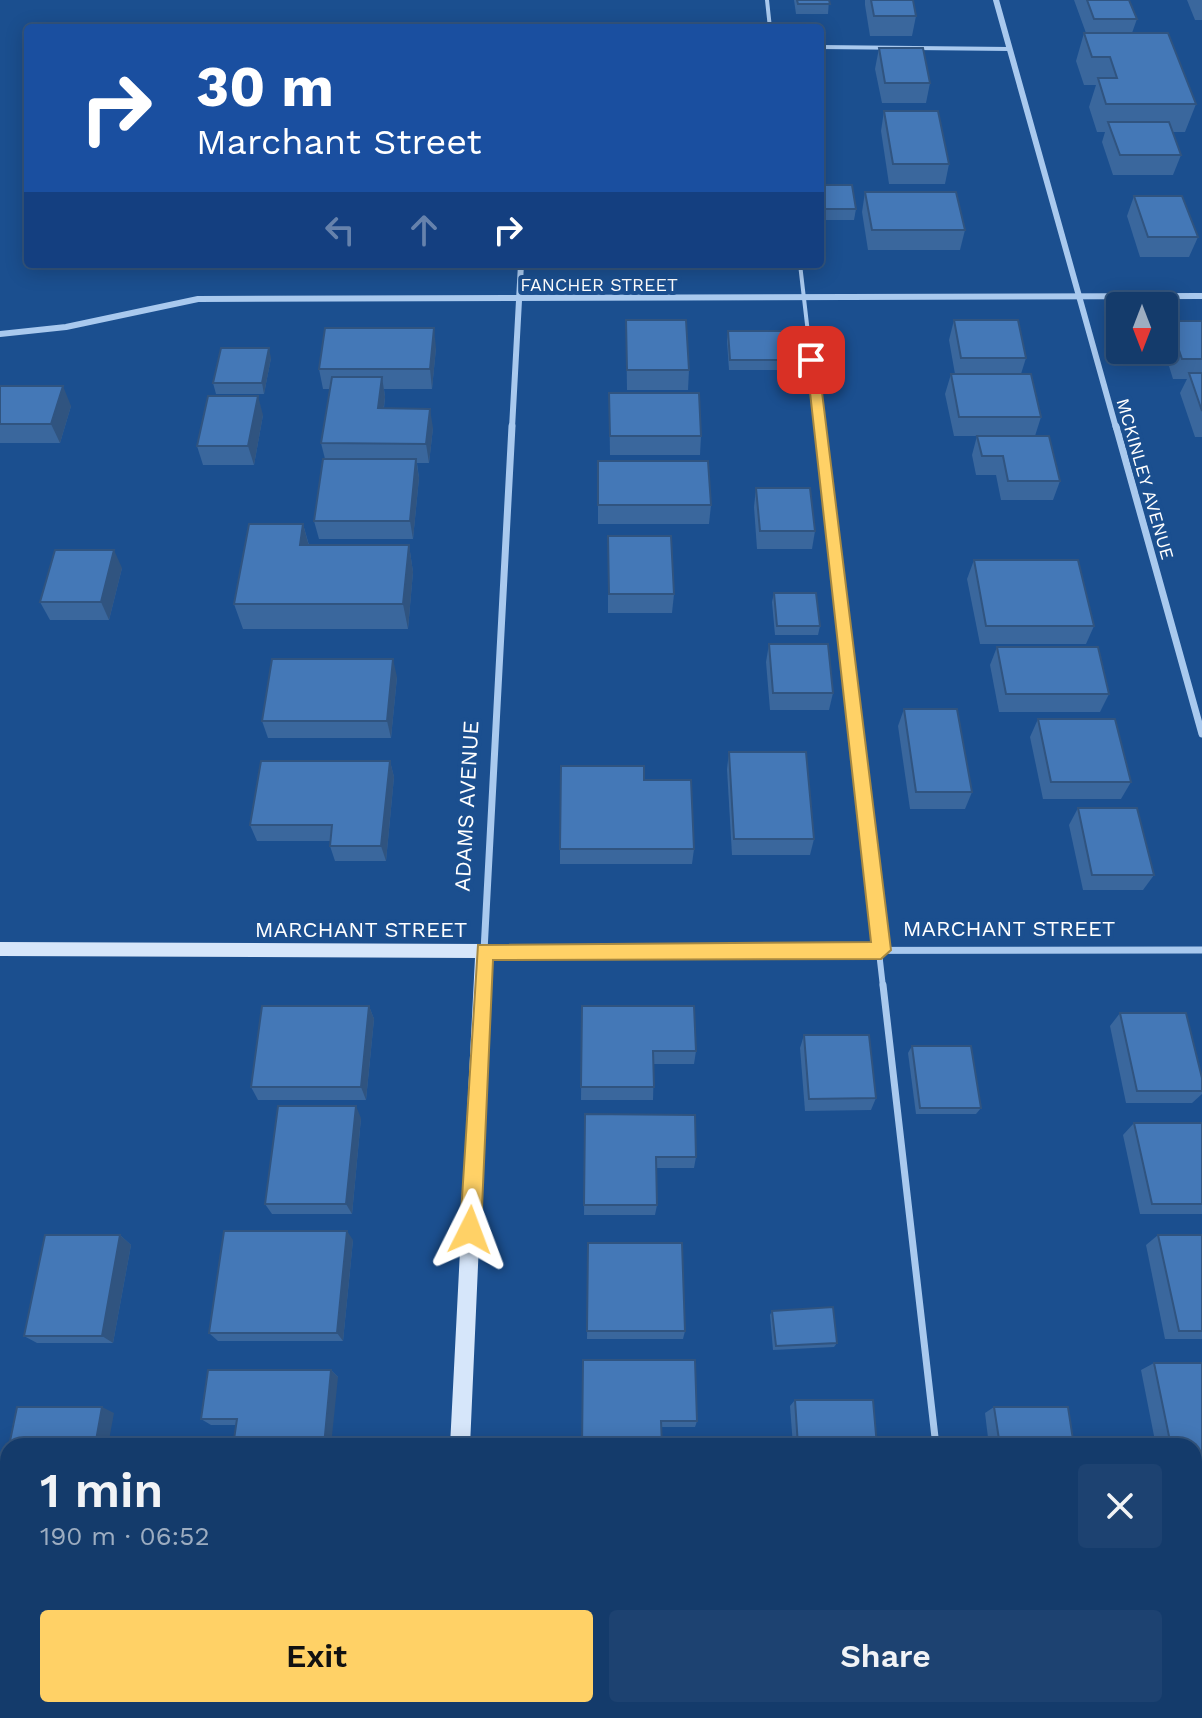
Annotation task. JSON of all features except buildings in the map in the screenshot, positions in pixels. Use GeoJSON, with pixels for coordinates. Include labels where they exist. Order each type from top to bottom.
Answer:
{"type":"FeatureCollection","features":[{"type":"Feature","properties":{"kind":"street","name":"MCKINLEY AVENUE"},"geometry":{"type":"LineString","coordinates":[[996,0],[1202,734]]}},
{"type":"Feature","properties":{"kind":"street","name":"ADAMS AVENUE"},"geometry":{"type":"LineString","coordinates":[[460,1438],[521,268]]}},
{"type":"Feature","properties":{"kind":"street","name":"FANCHER STREET"},"geometry":{"type":"LineString","coordinates":[[0,334],[66,327],[198,299],[1202,296]]}},
{"type":"Feature","properties":{"kind":"street","name":"MARCHANT STREET"},"geometry":{"type":"LineString","coordinates":[[0,949],[1202,950]]}},
{"type":"Feature","properties":{"kind":"lane"},"geometry":{"type":"LineString","coordinates":[[767,0],[770,24]]}},
{"type":"Feature","properties":{"kind":"lane"},"geometry":{"type":"LineString","coordinates":[[824,47],[1010,49]]}},
{"type":"Feature","properties":{"kind":"lane"},"geometry":{"type":"LineString","coordinates":[[800,268],[935,1438]]}},
{"type":"Feature","properties":{"kind":"route"},"geometry":{"type":"LineString","coordinates":[[470,1230],[484,951],[881,950],[811,360]]}}]}
